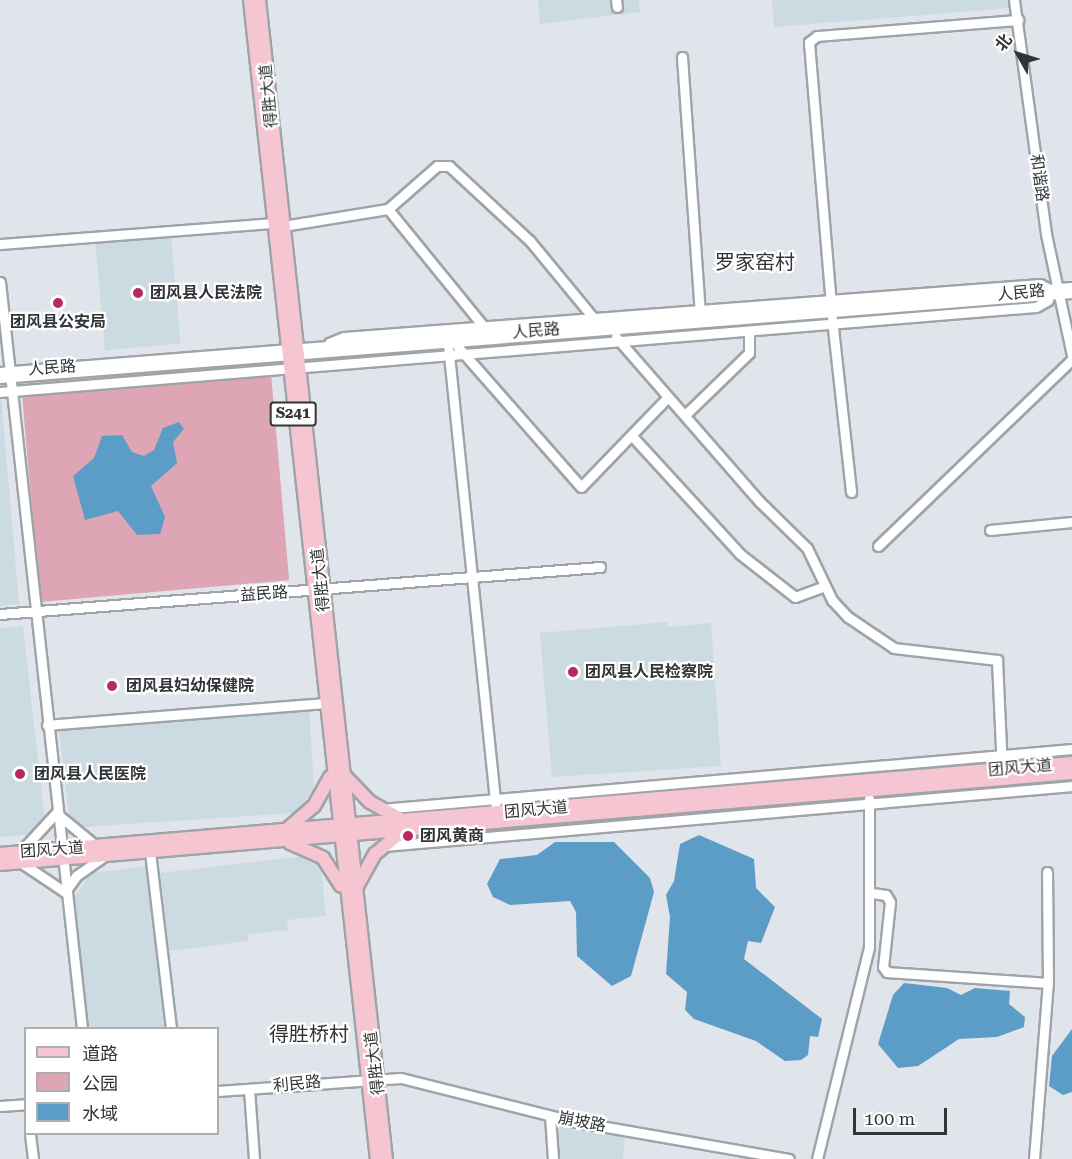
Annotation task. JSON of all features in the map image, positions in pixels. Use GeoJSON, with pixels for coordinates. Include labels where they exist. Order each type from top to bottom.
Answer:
{"type":"FeatureCollection","features":[{"type":"Feature","properties":{"kind":"main road","name":"得胜大道"},"geometry":{"type":"LineString","coordinates":[[250,0],[278,224],[350,893],[372,1077],[386,1159]]}},
{"type":"Feature","properties":{"kind":"main road","name":"得胜大道"},"geometry":{"type":"LineString","coordinates":[[259,0],[278,224]]}},
{"type":"Feature","properties":{"kind":"main road","name":"得胜大道"},"geometry":{"type":"LineString","coordinates":[[317,590],[324,703],[336,771]]}},
{"type":"Feature","properties":{"kind":"main road","name":"团风大道"},"geometry":{"type":"LineString","coordinates":[[404,826],[496,813],[1072,763]]}},
{"type":"Feature","properties":{"kind":"main road"},"geometry":{"type":"LineString","coordinates":[[336,771],[381,809],[404,826],[381,846],[350,893],[323,858],[284,836],[319,801],[336,771]]}},
{"type":"Feature","properties":{"kind":"main road","name":"团风大道"},"geometry":{"type":"LineString","coordinates":[[0,864],[20,858],[60,854],[404,826],[869,796],[1072,773]]}},
{"type":"Feature","properties":{"kind":"main road","name":"团风大道"},"geometry":{"type":"LineString","coordinates":[[102,851],[150,852],[284,836]]}},
{"type":"Feature","properties":{"kind":"main road","name":"团风大道"},"geometry":{"type":"LineString","coordinates":[[0,854],[20,858]]}},
{"type":"Feature","properties":{"kind":"main road","name":"得胜大道"},"geometry":{"type":"LineString","coordinates":[[372,1077],[376,1159]]}},
{"type":"Feature","properties":{"kind":"street","name":"和谐路"},"geometry":{"type":"LineString","coordinates":[[1014,0],[1056,293],[1072,357]]}},
{"type":"Feature","properties":{"kind":"street"},"geometry":{"type":"LineString","coordinates":[[850,492],[809,42],[817,36],[1018,21]]}},
{"type":"Feature","properties":{"kind":"street"},"geometry":{"type":"LineString","coordinates":[[682,57],[700,315]]}},
{"type":"Feature","properties":{"kind":"street"},"geometry":{"type":"LineString","coordinates":[[0,244],[278,224],[388,209],[436,166],[449,166],[530,241],[601,327]]}},
{"type":"Feature","properties":{"kind":"street"},"geometry":{"type":"LineString","coordinates":[[388,209],[484,327]]}},
{"type":"Feature","properties":{"kind":"street"},"geometry":{"type":"LineString","coordinates":[[0,282],[7,373],[12,391],[60,854],[82,1027]]}},
{"type":"Feature","properties":{"kind":"street","name":"人民路"},"geometry":{"type":"LineString","coordinates":[[1056,293],[1072,287]]}},
{"type":"Feature","properties":{"kind":"street"},"geometry":{"type":"LineString","coordinates":[[319,347],[344,337],[594,318],[1036,307],[1056,293]]}},
{"type":"Feature","properties":{"kind":"street","name":"人民路"},"geometry":{"type":"LineString","coordinates":[[616,336],[832,312],[1072,293]]}},
{"type":"Feature","properties":{"kind":"street"},"geometry":{"type":"LineString","coordinates":[[0,392],[292,357],[616,336],[749,331],[832,312]]}},
{"type":"Feature","properties":{"kind":"street","name":"人民路"},"geometry":{"type":"LineString","coordinates":[[0,378],[7,373],[292,357],[319,347],[601,327],[700,315]]}},
{"type":"Feature","properties":{"kind":"street"},"geometry":{"type":"LineString","coordinates":[[685,415],[749,353],[749,331]]}},
{"type":"Feature","properties":{"kind":"street"},"geometry":{"type":"LineString","coordinates":[[616,336],[668,397],[807,548],[825,586],[848,617],[894,648],[997,660],[1002,769]]}},
{"type":"Feature","properties":{"kind":"street"},"geometry":{"type":"LineString","coordinates":[[453,347],[582,487],[668,397]]}},
{"type":"Feature","properties":{"kind":"street"},"geometry":{"type":"LineString","coordinates":[[453,347],[472,577],[496,813]]}},
{"type":"Feature","properties":{"kind":"street"},"geometry":{"type":"LineString","coordinates":[[878,546],[1072,357]]}},
{"type":"Feature","properties":{"kind":"street"},"geometry":{"type":"LineString","coordinates":[[632,436],[740,554],[795,597],[825,586]]}},
{"type":"Feature","properties":{"kind":"street"},"geometry":{"type":"LineString","coordinates":[[990,530],[1072,522]]}},
{"type":"Feature","properties":{"kind":"street","name":"益民路"},"geometry":{"type":"LineString","coordinates":[[0,614],[600,567]]}},
{"type":"Feature","properties":{"kind":"street"},"geometry":{"type":"LineString","coordinates":[[47,725],[324,703]]}},
{"type":"Feature","properties":{"kind":"street"},"geometry":{"type":"LineString","coordinates":[[381,809],[1072,749]]}},
{"type":"Feature","properties":{"kind":"street"},"geometry":{"type":"LineString","coordinates":[[381,846],[869,796],[1072,786]]}},
{"type":"Feature","properties":{"kind":"street"},"geometry":{"type":"LineString","coordinates":[[817,1159],[869,947],[872,893],[869,796]]}},
{"type":"Feature","properties":{"kind":"street"},"geometry":{"type":"LineString","coordinates":[[56,813],[102,851],[76,876],[65,892]]}},
{"type":"Feature","properties":{"kind":"street"},"geometry":{"type":"LineString","coordinates":[[56,813],[20,858],[65,892]]}},
{"type":"Feature","properties":{"kind":"street"},"geometry":{"type":"LineString","coordinates":[[150,852],[171,1027]]}},
{"type":"Feature","properties":{"kind":"street"},"geometry":{"type":"LineString","coordinates":[[1034,1159],[1048,983],[1047,872]]}},
{"type":"Feature","properties":{"kind":"street"},"geometry":{"type":"LineString","coordinates":[[872,893],[889,898],[887,972],[1048,983]]}},
{"type":"Feature","properties":{"kind":"street","name":"利民路"},"geometry":{"type":"LineString","coordinates":[[219,1091],[372,1077]]}},
{"type":"Feature","properties":{"kind":"street","name":"崩坡路"},"geometry":{"type":"LineString","coordinates":[[372,1077],[412,1080],[550,1116],[789,1159]]}},
{"type":"Feature","properties":{"kind":"street"},"geometry":{"type":"LineString","coordinates":[[249,1089],[254,1159]]}},
{"type":"Feature","properties":{"kind":"street"},"geometry":{"type":"LineString","coordinates":[[0,1106],[24,1104]]}},
{"type":"Feature","properties":{"kind":"street"},"geometry":{"type":"LineString","coordinates":[[550,1116],[553,1159]]}},
{"type":"Feature","properties":{"kind":"street"},"geometry":{"type":"LineString","coordinates":[[30,1135],[33,1159]]}},
{"type":"Feature","properties":{"kind":"shaded area"},"geometry":{"type":"Polygon","coordinates":[[[538,0],[639,0],[640,12],[540,24],[538,0]]]}},
{"type":"Feature","properties":{"kind":"shaded area"},"geometry":{"type":"Polygon","coordinates":[[[772,0],[1009,0],[1011,8],[774,27],[772,0]]]}},
{"type":"Feature","properties":{"kind":"shaded area","name":"团风县人民法院"},"geometry":{"type":"Polygon","coordinates":[[[171,235],[180,344],[105,350],[95,242],[171,235]]]}},
{"type":"Feature","properties":{"kind":"shaded area"},"geometry":{"type":"Polygon","coordinates":[[[0,396],[19,604],[0,606],[0,396]]]}},
{"type":"Feature","properties":{"kind":"shaded area"},"geometry":{"type":"Polygon","coordinates":[[[667,622],[668,627],[711,623],[721,766],[552,777],[540,633],[667,622]]]}},
{"type":"Feature","properties":{"kind":"shaded area","name":"团风县人民医院"},"geometry":{"type":"Polygon","coordinates":[[[23,626],[45,822],[33,834],[0,837],[0,628],[23,626]]]}},
{"type":"Feature","properties":{"kind":"shaded area"},"geometry":{"type":"Polygon","coordinates":[[[309,708],[314,789],[296,813],[82,827],[69,816],[59,730],[309,708]]]}},
{"type":"Feature","properties":{"kind":"shaded area"},"geometry":{"type":"Polygon","coordinates":[[[304,856],[321,867],[326,916],[287,920],[288,930],[248,934],[248,941],[169,951],[160,873],[304,856]]]}},
{"type":"Feature","properties":{"kind":"shaded area"},"geometry":{"type":"Polygon","coordinates":[[[149,866],[168,1027],[89,1027],[74,898],[91,873],[149,866]]]}},
{"type":"Feature","properties":{"kind":"shaded area"},"geometry":{"type":"Polygon","coordinates":[[[559,1126],[625,1136],[623,1159],[557,1159],[559,1126]]]}},
{"type":"Feature","properties":{"kind":"green space"},"geometry":{"type":"Polygon","coordinates":[[[271,373],[289,580],[40,602],[22,395],[271,373]]]}},
{"type":"Feature","properties":{"kind":"water"},"geometry":{"type":"Polygon","coordinates":[[[179,422],[184,429],[173,442],[177,463],[151,486],[165,517],[160,534],[137,535],[118,511],[85,520],[73,476],[94,458],[102,436],[122,435],[132,452],[144,456],[154,450],[163,428],[179,422]]]}},
{"type":"Feature","properties":{"kind":"water"},"geometry":{"type":"Polygon","coordinates":[[[699,835],[754,859],[756,888],[775,907],[761,943],[748,941],[744,959],[822,1019],[818,1037],[810,1036],[808,1055],[801,1060],[785,1061],[756,1041],[694,1019],[685,1010],[687,992],[666,974],[670,917],[666,895],[674,881],[680,844],[699,835]]]}},
{"type":"Feature","properties":{"kind":"water"},"geometry":{"type":"Polygon","coordinates":[[[555,842],[614,842],[650,878],[654,892],[631,976],[612,986],[577,956],[576,912],[570,901],[510,905],[493,897],[487,884],[500,859],[537,855],[555,842]]]}},
{"type":"Feature","properties":{"kind":"water"},"geometry":{"type":"Polygon","coordinates":[[[904,983],[947,988],[961,995],[975,988],[1010,991],[1009,1004],[1025,1017],[1024,1027],[997,1037],[959,1039],[918,1066],[898,1068],[878,1044],[893,995],[904,983]]]}},
{"type":"Feature","properties":{"kind":"water"},"geometry":{"type":"Polygon","coordinates":[[[1072,1029],[1072,1092],[1063,1095],[1049,1086],[1052,1056],[1072,1029]]]}},
{"type":"Feature","properties":{"kind":"place","name":"团风县人民法院"},"geometry":{"type":"Point","coordinates":[138,293]}},
{"type":"Feature","properties":{"kind":"place","name":"团风县公安局"},"geometry":{"type":"Point","coordinates":[58,303]}},
{"type":"Feature","properties":{"kind":"place","name":"团风县人民检察院"},"geometry":{"type":"Point","coordinates":[573,672]}},
{"type":"Feature","properties":{"kind":"place","name":"团风县妇幼保健院"},"geometry":{"type":"Point","coordinates":[112,686]}},
{"type":"Feature","properties":{"kind":"place","name":"团风县人民医院"},"geometry":{"type":"Point","coordinates":[20,774]}},
{"type":"Feature","properties":{"kind":"place","name":"团风黄商"},"geometry":{"type":"Point","coordinates":[408,836]}},
{"type":"Feature","properties":{"kind":"district","name":"罗家窑村"},"geometry":{"type":"Point","coordinates":[755,262]}},
{"type":"Feature","properties":{"kind":"district","name":"得胜桥村"},"geometry":{"type":"Point","coordinates":[309,1034]}}]}
